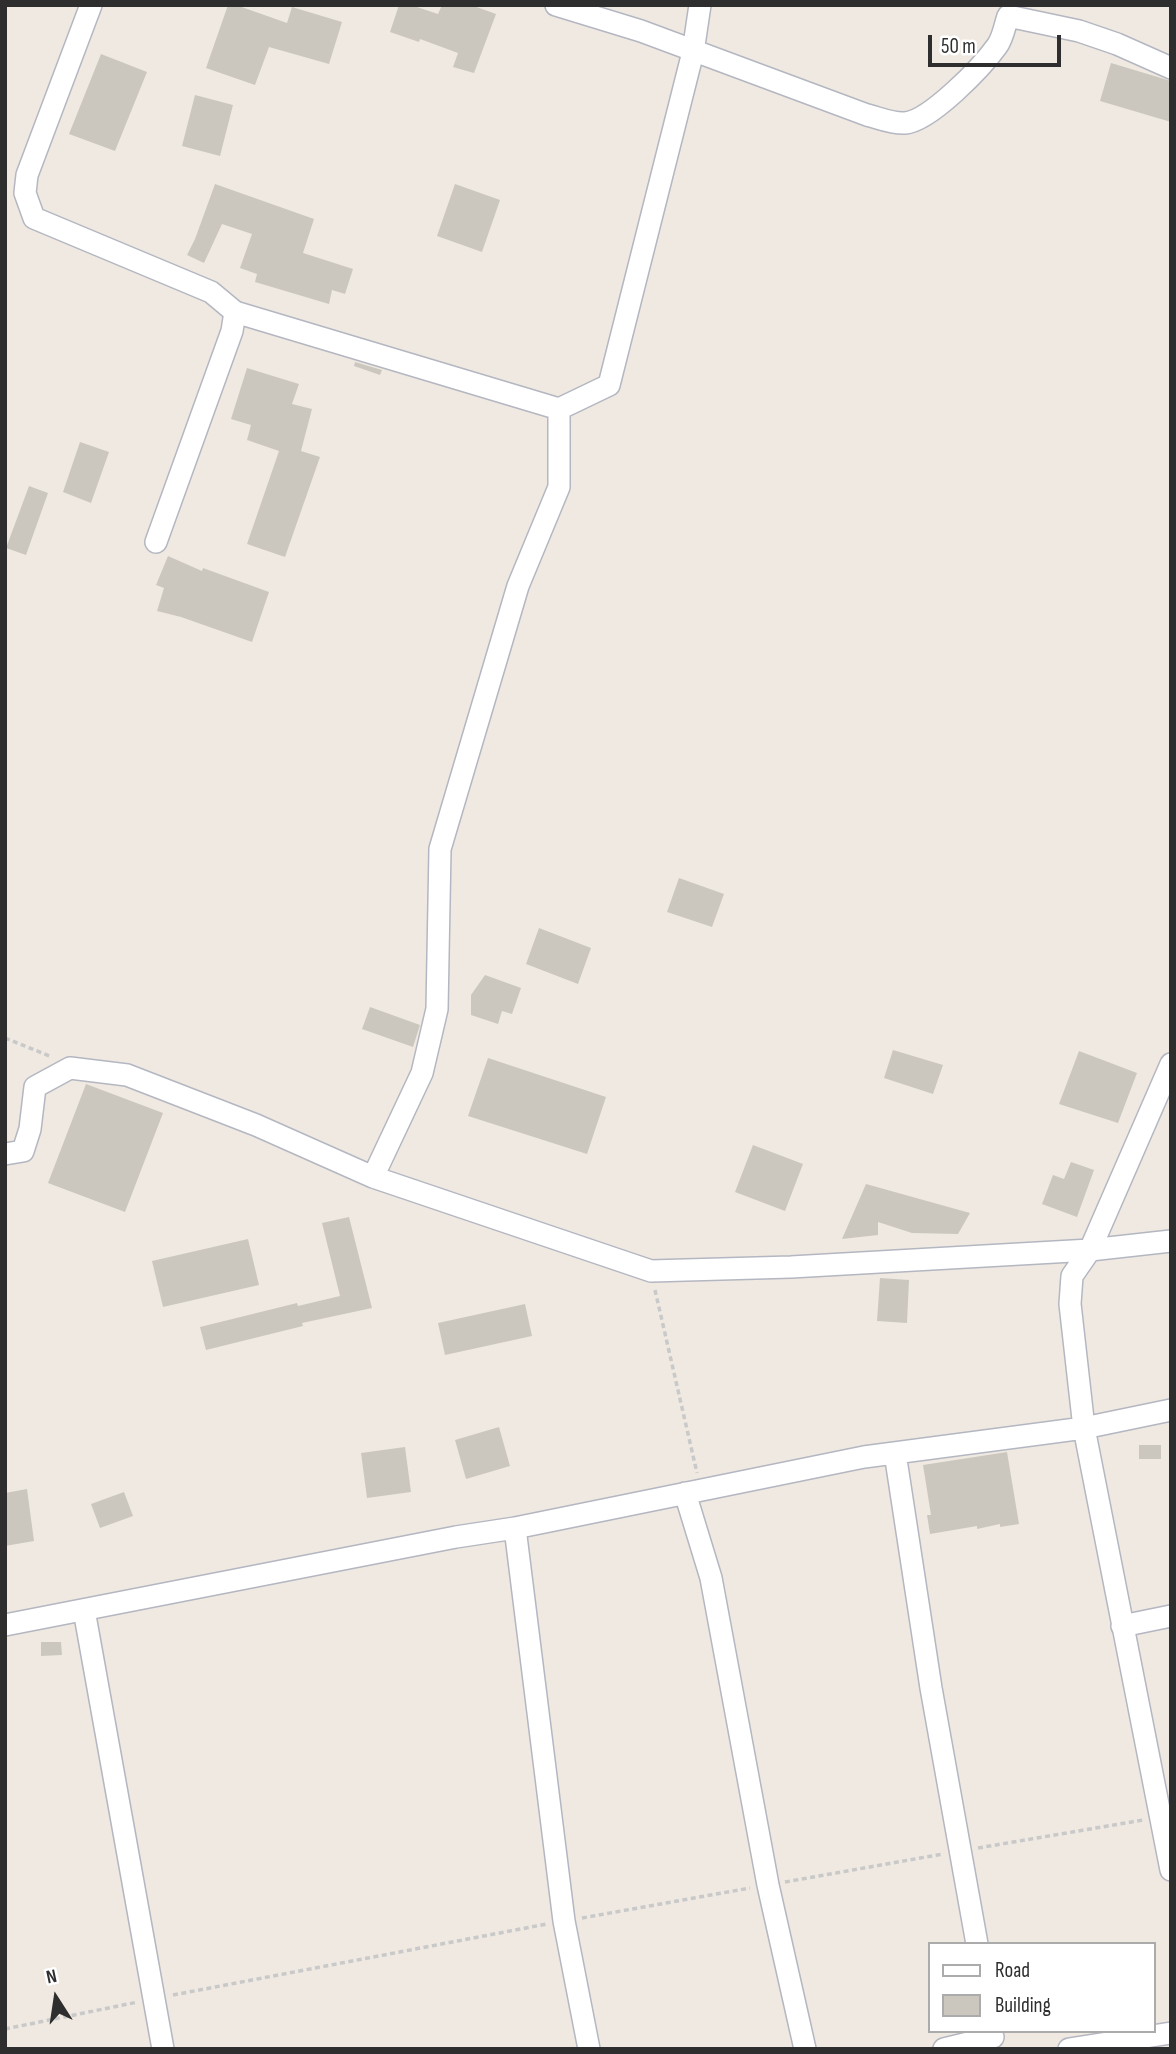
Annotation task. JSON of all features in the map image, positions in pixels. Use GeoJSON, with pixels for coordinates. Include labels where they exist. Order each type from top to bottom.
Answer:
{"type":"FeatureCollection","features":[{"type":"Feature","properties":{"kind":"street"},"geometry":{"type":"LineString","coordinates":[[91,5],[27,175],[25,193],[34,218],[211,292],[235,312],[559,409],[609,385],[693,52],[701,5]]}},
{"type":"Feature","properties":{"kind":"street"},"geometry":{"type":"LineString","coordinates":[[556,5],[641,30],[693,52],[867,115],[905,123],[921,118],[939,106],[984,61],[999,44],[1010,10],[1117,44],[1171,68]]}},
{"type":"Feature","properties":{"kind":"street"},"geometry":{"type":"LineString","coordinates":[[156,542],[232,331],[235,312]]}},
{"type":"Feature","properties":{"kind":"street"},"geometry":{"type":"LineString","coordinates":[[373,1177],[422,1073],[437,1009],[440,849],[518,586],[559,487],[559,409]]}},
{"type":"Feature","properties":{"kind":"street"},"geometry":{"type":"LineString","coordinates":[[1171,1064],[1090,1250],[1072,1276],[1070,1304],[1084,1428],[1171,1870]]}},
{"type":"Feature","properties":{"kind":"street"},"geometry":{"type":"LineString","coordinates":[[5,1154],[23,1151],[30,1129],[35,1087],[70,1068],[127,1075],[256,1125],[373,1177],[650,1271],[791,1267],[1090,1250],[1171,1241]]}},
{"type":"Feature","properties":{"kind":"street"},"geometry":{"type":"LineString","coordinates":[[5,1625],[456,1536],[514,1528],[864,1457],[1084,1428],[1171,1410]]}},
{"type":"Feature","properties":{"kind":"street"},"geometry":{"type":"LineString","coordinates":[[895,1453],[931,1688],[977,1942]]}},
{"type":"Feature","properties":{"kind":"street"},"geometry":{"type":"LineString","coordinates":[[693,1491],[768,1885],[805,2049]]}},
{"type":"Feature","properties":{"kind":"street"},"geometry":{"type":"LineString","coordinates":[[514,1528],[564,1921],[589,2049]]}},
{"type":"Feature","properties":{"kind":"street"},"geometry":{"type":"LineString","coordinates":[[84,1610],[163,2049]]}},
{"type":"Feature","properties":{"kind":"street"},"geometry":{"type":"LineString","coordinates":[[1122,1626],[1171,1616]]}},
{"type":"Feature","properties":{"kind":"street"},"geometry":{"type":"LineString","coordinates":[[1069,2049],[1171,2033]]}},
{"type":"Feature","properties":{"kind":"street"},"geometry":{"type":"LineString","coordinates":[[944,2049],[995,2039]]}},
{"type":"Feature","properties":{"kind":"path"},"geometry":{"type":"LineString","coordinates":[[5,1038],[50,1056],[70,1068]]}},
{"type":"Feature","properties":{"kind":"path"},"geometry":{"type":"LineString","coordinates":[[650,1271],[693,1491]]}},
{"type":"Feature","properties":{"kind":"building"},"geometry":{"type":"Polygon","coordinates":[[[228,5],[236,5],[287,23],[292,7],[342,22],[329,64],[269,47],[255,85],[206,68],[228,5]]]}},
{"type":"Feature","properties":{"kind":"building"},"geometry":{"type":"Polygon","coordinates":[[[399,5],[411,5],[438,14],[442,5],[471,5],[496,14],[474,73],[453,67],[458,53],[420,39],[419,42],[390,32],[399,5]]]}},
{"type":"Feature","properties":{"kind":"building"},"geometry":{"type":"Polygon","coordinates":[[[101,54],[147,72],[115,151],[69,134],[101,54]]]}},
{"type":"Feature","properties":{"kind":"building"},"geometry":{"type":"Polygon","coordinates":[[[1111,63],[1171,81],[1171,122],[1100,101],[1111,63]]]}},
{"type":"Feature","properties":{"kind":"building"},"geometry":{"type":"Polygon","coordinates":[[[195,95],[233,105],[220,156],[182,146],[195,95]]]}},
{"type":"Feature","properties":{"kind":"building"},"geometry":{"type":"Polygon","coordinates":[[[215,184],[314,219],[303,253],[353,269],[345,294],[332,290],[329,304],[255,282],[257,274],[240,268],[252,234],[222,224],[204,263],[187,255],[215,184]]]}},
{"type":"Feature","properties":{"kind":"building"},"geometry":{"type":"Polygon","coordinates":[[[455,184],[500,200],[482,252],[437,236],[455,184]]]}},
{"type":"Feature","properties":{"kind":"building"},"geometry":{"type":"Polygon","coordinates":[[[355,362],[382,370],[380,375],[354,366],[355,362]]]}},
{"type":"Feature","properties":{"kind":"building"},"geometry":{"type":"Polygon","coordinates":[[[247,368],[299,384],[292,404],[312,409],[301,451],[320,457],[285,557],[247,544],[279,451],[247,440],[251,425],[231,419],[247,368]]]}},
{"type":"Feature","properties":{"kind":"building"},"geometry":{"type":"Polygon","coordinates":[[[80,442],[109,452],[91,503],[63,492],[80,442]]]}},
{"type":"Feature","properties":{"kind":"building"},"geometry":{"type":"Polygon","coordinates":[[[29,486],[48,493],[26,555],[6,548],[29,486]]]}},
{"type":"Feature","properties":{"kind":"building"},"geometry":{"type":"Polygon","coordinates":[[[168,556],[202,571],[203,568],[269,592],[252,642],[157,611],[164,588],[156,585],[168,556]]]}},
{"type":"Feature","properties":{"kind":"building"},"geometry":{"type":"Polygon","coordinates":[[[679,878],[724,894],[712,927],[667,912],[679,878]]]}},
{"type":"Feature","properties":{"kind":"building"},"geometry":{"type":"Polygon","coordinates":[[[539,928],[591,948],[578,984],[526,964],[539,928]]]}},
{"type":"Feature","properties":{"kind":"building"},"geometry":{"type":"Polygon","coordinates":[[[485,975],[521,988],[512,1014],[502,1011],[498,1024],[471,1015],[471,995],[485,975]]]}},
{"type":"Feature","properties":{"kind":"building"},"geometry":{"type":"Polygon","coordinates":[[[370,1007],[420,1025],[413,1047],[362,1029],[370,1007]]]}},
{"type":"Feature","properties":{"kind":"building"},"geometry":{"type":"Polygon","coordinates":[[[893,1050],[943,1065],[933,1094],[884,1078],[893,1050]]]}},
{"type":"Feature","properties":{"kind":"building"},"geometry":{"type":"Polygon","coordinates":[[[1079,1051],[1137,1073],[1118,1123],[1059,1104],[1079,1051]]]}},
{"type":"Feature","properties":{"kind":"building"},"geometry":{"type":"Polygon","coordinates":[[[488,1058],[606,1097],[587,1154],[468,1116],[488,1058]]]}},
{"type":"Feature","properties":{"kind":"building"},"geometry":{"type":"Polygon","coordinates":[[[86,1084],[163,1113],[125,1212],[48,1183],[86,1084]]]}},
{"type":"Feature","properties":{"kind":"building"},"geometry":{"type":"Polygon","coordinates":[[[753,1145],[803,1164],[785,1211],[735,1192],[753,1145]]]}},
{"type":"Feature","properties":{"kind":"building"},"geometry":{"type":"Polygon","coordinates":[[[1071,1162],[1094,1170],[1077,1217],[1042,1204],[1053,1175],[1064,1179],[1071,1162]]]}},
{"type":"Feature","properties":{"kind":"building"},"geometry":{"type":"Polygon","coordinates":[[[866,1184],[970,1213],[958,1234],[912,1233],[878,1222],[878,1235],[842,1239],[866,1184]]]}},
{"type":"Feature","properties":{"kind":"building"},"geometry":{"type":"Polygon","coordinates":[[[349,1217],[372,1308],[302,1323],[303,1326],[206,1350],[200,1327],[297,1303],[298,1306],[340,1296],[322,1223],[349,1217]]]}},
{"type":"Feature","properties":{"kind":"building"},"geometry":{"type":"Polygon","coordinates":[[[248,1239],[259,1285],[163,1307],[152,1261],[248,1239]]]}},
{"type":"Feature","properties":{"kind":"building"},"geometry":{"type":"Polygon","coordinates":[[[880,1278],[909,1280],[907,1323],[877,1321],[880,1278]]]}},
{"type":"Feature","properties":{"kind":"building"},"geometry":{"type":"Polygon","coordinates":[[[525,1304],[532,1336],[445,1355],[438,1323],[525,1304]]]}},
{"type":"Feature","properties":{"kind":"building"},"geometry":{"type":"Polygon","coordinates":[[[499,1427],[510,1466],[466,1479],[455,1440],[499,1427]]]}},
{"type":"Feature","properties":{"kind":"building"},"geometry":{"type":"Polygon","coordinates":[[[1139,1445],[1161,1445],[1161,1459],[1139,1459],[1139,1445]]]}},
{"type":"Feature","properties":{"kind":"building"},"geometry":{"type":"Polygon","coordinates":[[[405,1447],[411,1492],[367,1498],[361,1453],[405,1447]]]}},
{"type":"Feature","properties":{"kind":"building"},"geometry":{"type":"Polygon","coordinates":[[[1007,1452],[1019,1524],[1000,1527],[1000,1524],[977,1529],[977,1526],[930,1534],[927,1515],[931,1515],[923,1465],[1007,1452]]]}},
{"type":"Feature","properties":{"kind":"building"},"geometry":{"type":"Polygon","coordinates":[[[27,1489],[34,1541],[5,1546],[5,1493],[27,1489]]]}},
{"type":"Feature","properties":{"kind":"building"},"geometry":{"type":"Polygon","coordinates":[[[124,1492],[133,1516],[100,1528],[91,1504],[124,1492]]]}},
{"type":"Feature","properties":{"kind":"building"},"geometry":{"type":"Polygon","coordinates":[[[41,1642],[61,1642],[62,1655],[41,1656],[41,1642]]]}}]}
